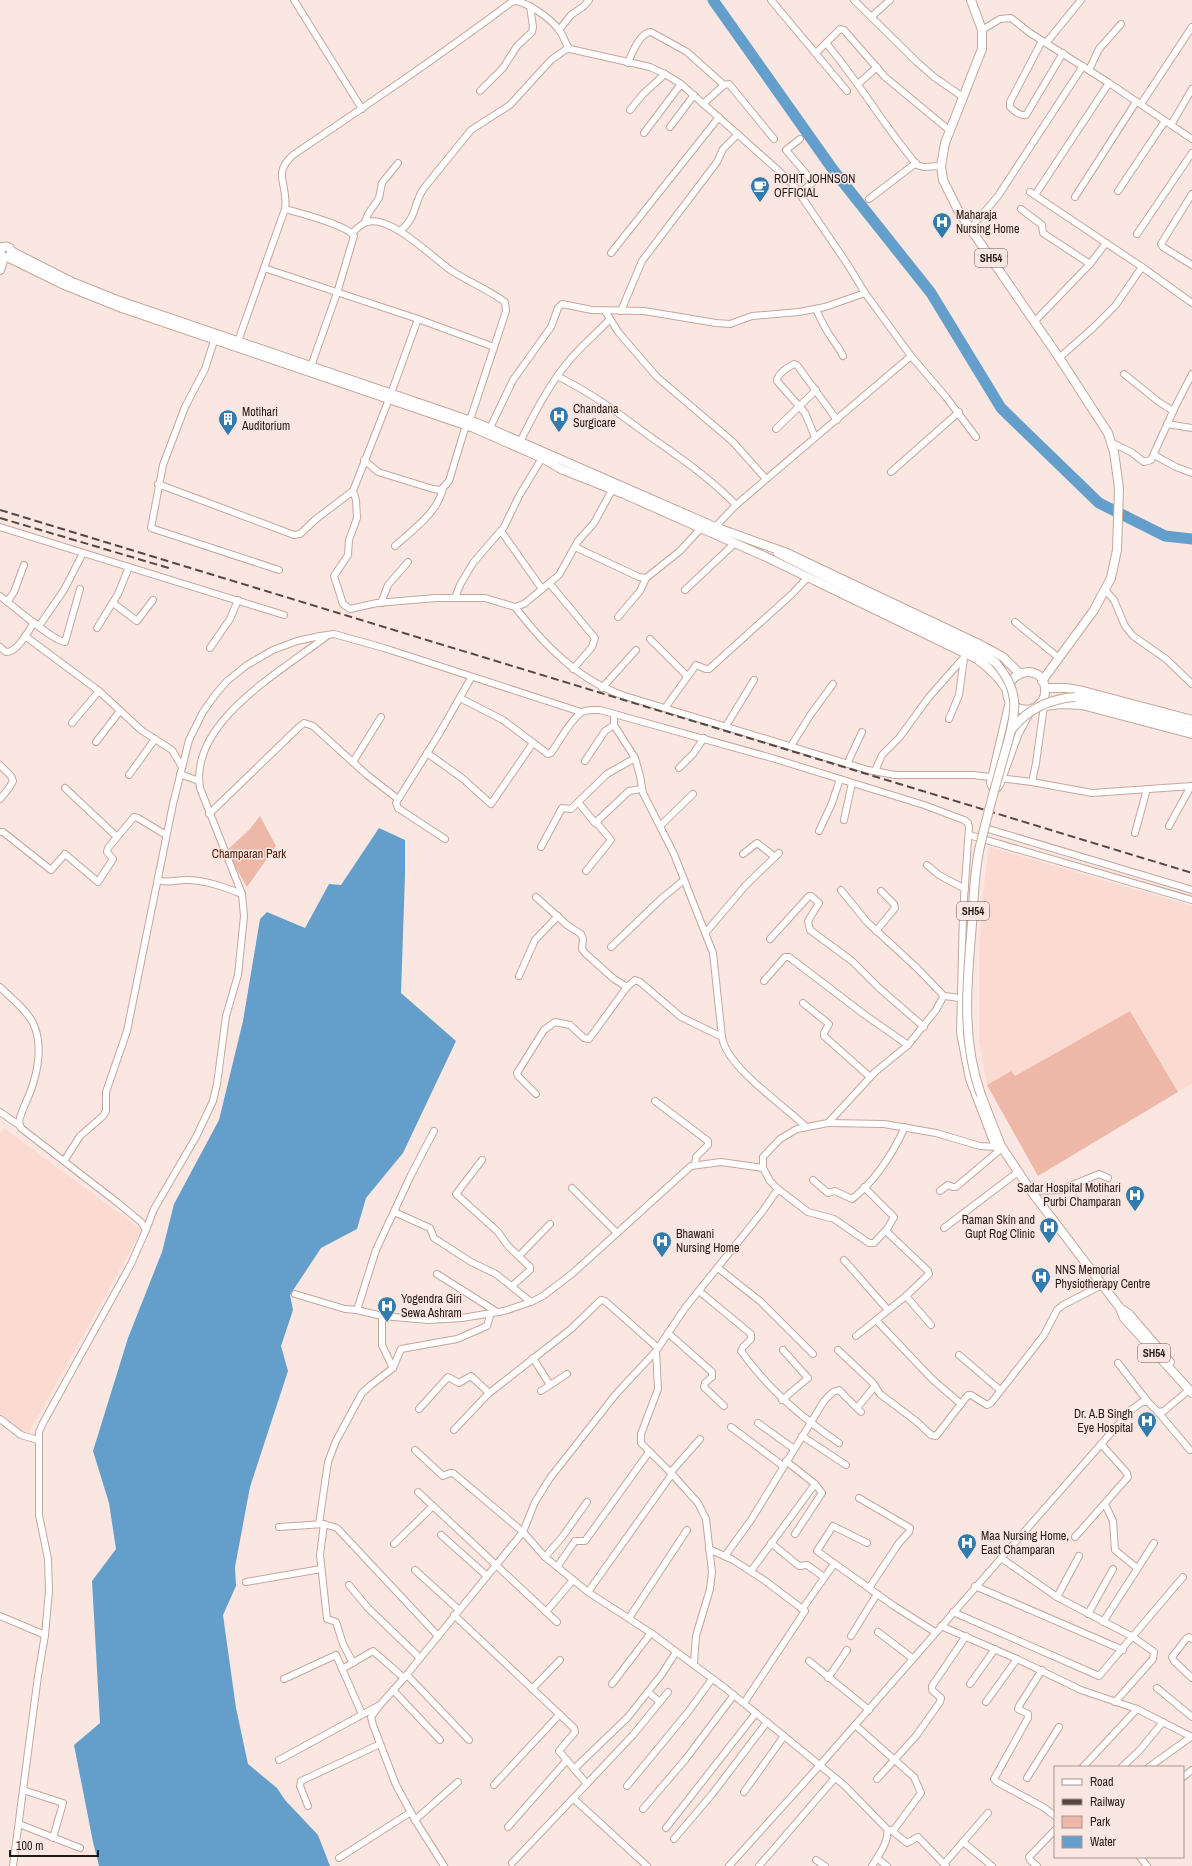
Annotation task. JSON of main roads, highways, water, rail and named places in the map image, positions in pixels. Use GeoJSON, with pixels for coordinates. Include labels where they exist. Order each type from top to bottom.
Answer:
{"type":"FeatureCollection","features":[{"type":"Feature","properties":{"kind":"main road","name":"SH54"},"geometry":{"type":"LineString","coordinates":[[971,0],[982,30],[982,49],[945,143],[941,166],[946,189],[970,229],[1101,422],[1112,443],[1119,488],[1117,550],[1111,578],[1106,590],[1094,610],[1059,658],[1044,684],[1044,697],[1038,707]]}},
{"type":"Feature","properties":{"kind":"main road"},"geometry":{"type":"LineString","coordinates":[[0,270],[3,253]]}},
{"type":"Feature","properties":{"kind":"main road"},"geometry":{"type":"LineString","coordinates":[[3,253],[86,294],[214,340],[237,344]]}},
{"type":"Feature","properties":{"kind":"main road"},"geometry":{"type":"LineString","coordinates":[[3,253],[117,300],[237,344],[468,423],[542,458],[561,469],[764,556],[990,668],[1007,689],[1009,701],[1018,709],[1024,710],[1061,704],[1082,705],[1192,734]]}},
{"type":"Feature","properties":{"kind":"main road"},"geometry":{"type":"LineString","coordinates":[[468,423],[490,428],[715,527],[806,561],[977,642],[1003,657],[1019,673]]}},
{"type":"Feature","properties":{"kind":"main road"},"geometry":{"type":"LineString","coordinates":[[768,546],[786,559],[980,652],[996,663],[1008,680],[1014,700],[1011,730]]}},
{"type":"Feature","properties":{"kind":"main road"},"geometry":{"type":"LineString","coordinates":[[764,556],[786,559]]}},
{"type":"Feature","properties":{"kind":"main road"},"geometry":{"type":"LineString","coordinates":[[1007,689],[1013,677],[1019,673],[1030,672],[1039,677],[1044,684],[1083,691],[1192,720]]}},
{"type":"Feature","properties":{"kind":"main road","name":"SH54"},"geometry":{"type":"LineString","coordinates":[[1191,1390],[1129,1314],[1120,1308],[999,1147],[976,1082],[968,1045],[966,1010],[976,871],[984,828],[1011,730],[1024,716],[1037,707],[1051,701],[1075,697],[1093,700],[1192,728]]}},
{"type":"Feature","properties":{"kind":"water"},"geometry":{"type":"Polygon","coordinates":[[[379,828],[405,840],[401,993],[456,1041],[403,1153],[366,1198],[357,1229],[321,1248],[290,1295],[293,1310],[281,1346],[288,1371],[250,1487],[235,1567],[236,1586],[223,1615],[236,1708],[248,1764],[277,1788],[285,1800],[318,1835],[330,1866],[99,1866],[74,1745],[100,1723],[92,1581],[116,1549],[109,1503],[93,1451],[128,1338],[162,1252],[174,1204],[219,1120],[243,1021],[260,919],[267,912],[305,928],[329,884],[341,885],[379,828]]]}},
{"type":"Feature","properties":{"kind":"waterway"},"geometry":{"type":"LineString","coordinates":[[713,0],[834,171],[931,293],[1001,408],[1099,503],[1165,536],[1192,539]]}},
{"type":"Feature","properties":{"kind":"railway"},"geometry":{"type":"LineString","coordinates":[[0,510],[1192,873]]}},
{"type":"Feature","properties":{"kind":"railway"},"geometry":{"type":"LineString","coordinates":[[0,518],[172,569]]}},
{"type":"Feature","properties":{"kind":"place","name":"ROHIT JOHNSON OFFICIAL"},"geometry":{"type":"Point","coordinates":[760,203]}},
{"type":"Feature","properties":{"kind":"place","name":"Maharaja Nursing Home"},"geometry":{"type":"Point","coordinates":[942,239]}},
{"type":"Feature","properties":{"kind":"place","name":"Chandana Surgicare"},"geometry":{"type":"Point","coordinates":[559,433]}},
{"type":"Feature","properties":{"kind":"place","name":"Motihari Auditorium"},"geometry":{"type":"Point","coordinates":[228,436]}},
{"type":"Feature","properties":{"kind":"place","name":"Sadar Hospital Motihari Purbi Champaran"},"geometry":{"type":"Point","coordinates":[1135,1212]}},
{"type":"Feature","properties":{"kind":"place","name":"Raman Skin and Gupt Rog Clinic"},"geometry":{"type":"Point","coordinates":[1049,1244]}},
{"type":"Feature","properties":{"kind":"place","name":"Bhawani Nursing Home"},"geometry":{"type":"Point","coordinates":[662,1258]}},
{"type":"Feature","properties":{"kind":"place","name":"NNS Memorial Physiotherapy Centre"},"geometry":{"type":"Point","coordinates":[1041,1294]}},
{"type":"Feature","properties":{"kind":"place","name":"Yogendra Giri Sewa Ashram"},"geometry":{"type":"Point","coordinates":[387,1323]}},
{"type":"Feature","properties":{"kind":"place","name":"Dr. A.B Singh Eye Hospital"},"geometry":{"type":"Point","coordinates":[1147,1438]}},
{"type":"Feature","properties":{"kind":"place","name":"Maa Nursing Home, East Champaran"},"geometry":{"type":"Point","coordinates":[967,1560]}},
{"type":"Feature","properties":{"kind":"park label","name":"Champaran Park"},"geometry":{"type":"Point","coordinates":[249,854]}}]}
